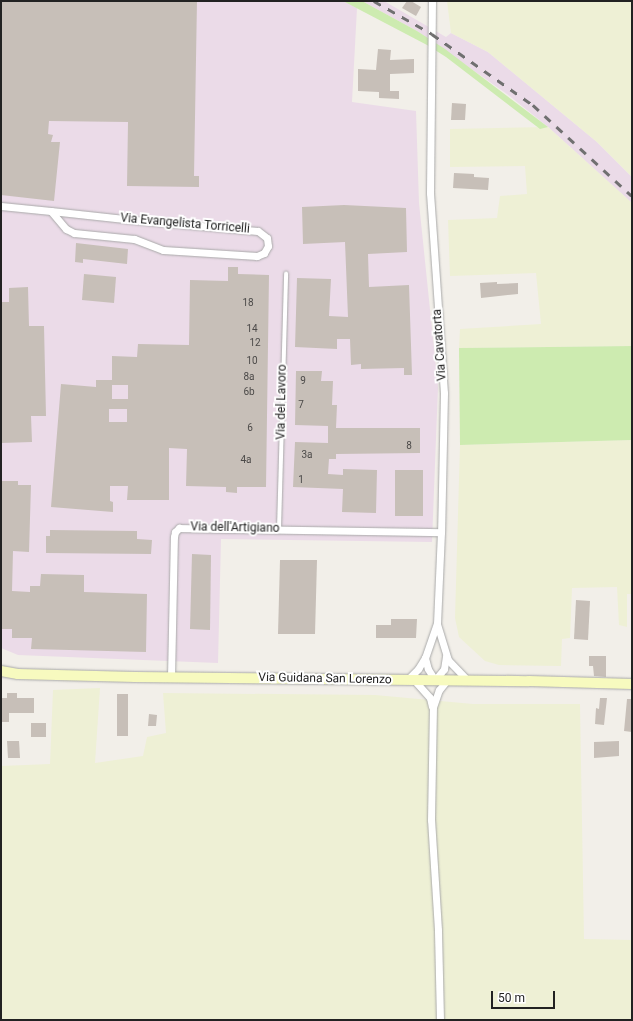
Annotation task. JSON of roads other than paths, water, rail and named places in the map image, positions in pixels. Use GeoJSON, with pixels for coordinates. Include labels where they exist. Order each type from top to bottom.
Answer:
{"type":"FeatureCollection","features":[{"type":"Feature","properties":{"kind":"street","name":"Via Cavatorta"},"geometry":{"type":"LineString","coordinates":[[432,1],[430,193],[444,393],[441,532],[437,624],[446,656],[458,673],[467,680]]}},
{"type":"Feature","properties":{"kind":"street","name":"Via Evangelista Torricelli"},"geometry":{"type":"LineString","coordinates":[[1,206],[258,231],[268,238],[268,246],[264,253],[257,256],[163,250],[134,239],[74,233],[66,229],[51,211]]}},
{"type":"Feature","properties":{"kind":"street","name":"Via dell'Artigiano"},"geometry":{"type":"LineString","coordinates":[[171,677],[175,532],[182,527],[441,532]]}},
{"type":"Feature","properties":{"kind":"street"},"geometry":{"type":"LineString","coordinates":[[437,624],[425,658],[411,680],[430,698],[432,707],[431,820],[438,930],[440,1020]]}},
{"type":"Feature","properties":{"kind":"street"},"geometry":{"type":"LineString","coordinates":[[425,658],[428,669],[435,680],[444,669],[446,656]]}},
{"type":"Feature","properties":{"kind":"street"},"geometry":{"type":"LineString","coordinates":[[1,671],[18,674]]}},
{"type":"Feature","properties":{"kind":"street","name":"Via Guidana San Lorenzo"},"geometry":{"type":"LineString","coordinates":[[18,674],[467,680],[632,684]]}},
{"type":"Feature","properties":{"kind":"street"},"geometry":{"type":"LineString","coordinates":[[1,678],[18,674]]}},
{"type":"Feature","properties":{"kind":"street"},"geometry":{"type":"LineString","coordinates":[[432,707],[439,690],[447,680]]}},
{"type":"Feature","properties":{"kind":"lane","name":"Via del Lavoro"},"geometry":{"type":"LineString","coordinates":[[279,529],[286,274]]}},
{"type":"Feature","properties":{"kind":"railway"},"geometry":{"type":"LineString","coordinates":[[374,1],[432,34],[533,105],[632,196]]}}]}
